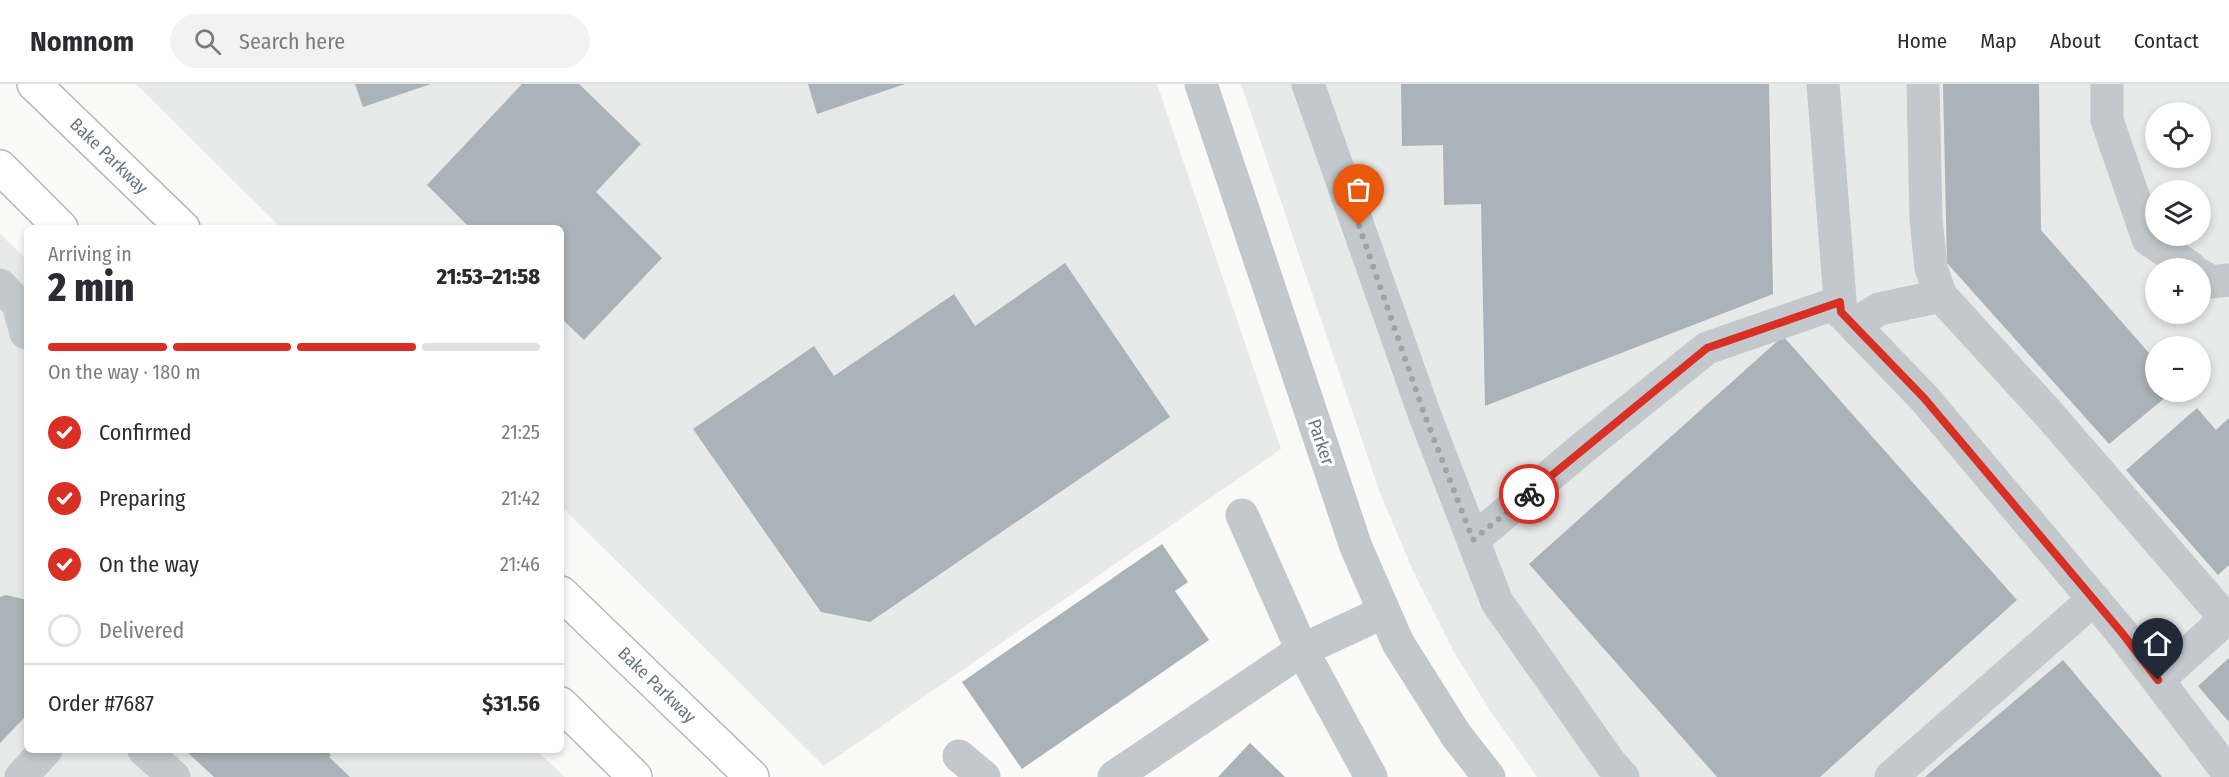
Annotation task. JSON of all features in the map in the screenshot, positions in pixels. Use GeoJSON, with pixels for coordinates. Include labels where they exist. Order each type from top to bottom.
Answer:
{"type":"FeatureCollection","features":[{"type":"Feature","properties":{"kind":"main road","name":"Bake Parkway"},"geometry":{"type":"LineString","coordinates":[[34,84],[180,225]]}},
{"type":"Feature","properties":{"kind":"main road"},"geometry":{"type":"LineString","coordinates":[[0,167],[58,225]]}},
{"type":"Feature","properties":{"kind":"main road","name":"Bake Parkway"},"geometry":{"type":"LineString","coordinates":[[564,596],[752,777]]}},
{"type":"Feature","properties":{"kind":"main road"},"geometry":{"type":"LineString","coordinates":[[564,707],[634,777]]}},
{"type":"Feature","properties":{"kind":"street","name":"Parker"},"geometry":{"type":"LineString","coordinates":[[1201,84],[1356,547],[1398,643],[1445,717],[1489,777]]}},
{"type":"Feature","properties":{"kind":"street"},"geometry":{"type":"LineString","coordinates":[[1308,84],[1425,416],[1497,603],[1611,764],[1623,777]]}},
{"type":"Feature","properties":{"kind":"street"},"geometry":{"type":"LineString","coordinates":[[1823,84],[1847,314],[1924,398],[2094,600],[2229,774]]}},
{"type":"Feature","properties":{"kind":"street"},"geometry":{"type":"LineString","coordinates":[[1923,84],[1926,219],[1931,268],[1941,296],[2048,413],[2227,617],[2158,680]]}},
{"type":"Feature","properties":{"kind":"street"},"geometry":{"type":"LineString","coordinates":[[2107,84],[2107,120],[2148,239],[2176,258]]}},
{"type":"Feature","properties":{"kind":"street"},"geometry":{"type":"LineString","coordinates":[[2211,282],[2229,280]]}},
{"type":"Feature","properties":{"kind":"street"},"geometry":{"type":"LineString","coordinates":[[0,285],[18,304],[24,326]]}},
{"type":"Feature","properties":{"kind":"street"},"geometry":{"type":"LineString","coordinates":[[1473,540],[1707,348],[1847,314],[1941,296]]}},
{"type":"Feature","properties":{"kind":"street"},"geometry":{"type":"LineString","coordinates":[[1242,514],[1302,650],[1371,777]]}},
{"type":"Feature","properties":{"kind":"street"},"geometry":{"type":"LineString","coordinates":[[1891,777],[2094,600]]}},
{"type":"Feature","properties":{"kind":"street"},"geometry":{"type":"LineString","coordinates":[[1114,777],[1302,650],[1384,612]]}},
{"type":"Feature","properties":{"kind":"street"},"geometry":{"type":"LineString","coordinates":[[21,777],[43,753]]}},
{"type":"Feature","properties":{"kind":"street"},"geometry":{"type":"LineString","coordinates":[[147,753],[174,777]]}},
{"type":"Feature","properties":{"kind":"street"},"geometry":{"type":"LineString","coordinates":[[959,756],[984,777]]}},
{"type":"Feature","properties":{"kind":"shaded area"},"geometry":{"type":"Polygon","coordinates":[[[136,84],[1157,84],[1281,449],[824,766],[564,509],[564,225],[278,225],[136,84]]]}},
{"type":"Feature","properties":{"kind":"shaded area"},"geometry":{"type":"Polygon","coordinates":[[[1241,84],[2229,84],[2229,777],[1537,777],[1491,712],[1455,654],[1414,573],[1380,493],[1241,84]]]}},
{"type":"Feature","properties":{"kind":"shaded area"},"geometry":{"type":"Polygon","coordinates":[[[0,234],[24,257],[24,753],[539,753],[565,777],[0,777],[0,234]]]}},
{"type":"Feature","properties":{"kind":"building"},"geometry":{"type":"Polygon","coordinates":[[[355,84],[431,84],[363,107],[355,84]]]}},
{"type":"Feature","properties":{"kind":"building"},"geometry":{"type":"Polygon","coordinates":[[[522,84],[579,84],[641,144],[596,192],[662,258],[584,340],[564,321],[564,225],[467,225],[427,185],[522,84]]]}},
{"type":"Feature","properties":{"kind":"building"},"geometry":{"type":"Polygon","coordinates":[[[808,84],[905,84],[817,114],[808,84]]]}},
{"type":"Feature","properties":{"kind":"building"},"geometry":{"type":"Polygon","coordinates":[[[1401,84],[1769,84],[1773,294],[1485,406],[1481,204],[1444,205],[1443,145],[1402,146],[1401,84]]]}},
{"type":"Feature","properties":{"kind":"building"},"geometry":{"type":"Polygon","coordinates":[[[1943,84],[2039,84],[2041,230],[2145,348],[2145,402],[2160,402],[2109,444],[1947,263],[1943,84]]]}},
{"type":"Feature","properties":{"kind":"building"},"geometry":{"type":"Polygon","coordinates":[[[1065,263],[1170,417],[870,622],[821,612],[693,429],[814,346],[834,376],[954,294],[975,326],[1065,263]]]}},
{"type":"Feature","properties":{"kind":"building"},"geometry":{"type":"Polygon","coordinates":[[[1783,336],[2017,600],[1820,777],[1717,777],[1529,564],[1783,336]]]}},
{"type":"Feature","properties":{"kind":"building"},"geometry":{"type":"Polygon","coordinates":[[[2197,408],[2216,430],[2229,418],[2229,565],[2218,575],[2126,470],[2197,408]]]}},
{"type":"Feature","properties":{"kind":"building"},"geometry":{"type":"Polygon","coordinates":[[[1162,544],[1188,582],[1175,591],[1209,640],[1022,769],[962,682],[1162,544]]]}},
{"type":"Feature","properties":{"kind":"building"},"geometry":{"type":"Polygon","coordinates":[[[6,595],[24,599],[24,718],[0,743],[0,597],[6,595]]]}},
{"type":"Feature","properties":{"kind":"building"},"geometry":{"type":"Polygon","coordinates":[[[2229,658],[2229,722],[2198,686],[2229,658]]]}},
{"type":"Feature","properties":{"kind":"building"},"geometry":{"type":"Polygon","coordinates":[[[2063,660],[2162,777],[1925,777],[1947,758],[2063,660]]]}},
{"type":"Feature","properties":{"kind":"building"},"geometry":{"type":"Polygon","coordinates":[[[1250,743],[1285,777],[1218,777],[1250,743]]]}},
{"type":"Feature","properties":{"kind":"building"},"geometry":{"type":"Polygon","coordinates":[[[188,753],[329,753],[331,755],[329,757],[350,777],[214,777],[188,753]]]}},
{"type":"Feature","properties":{"kind":"way so far"},"geometry":{"type":"LineString","coordinates":[[1359,226],[1425,416],[1473,540],[1529,494]]}},
{"type":"Feature","properties":{"kind":"route"},"geometry":{"type":"LineString","coordinates":[[1529,494],[1707,348],[1840,302],[1841,312],[1924,398],[2122,633],[2158,680]]}}]}
